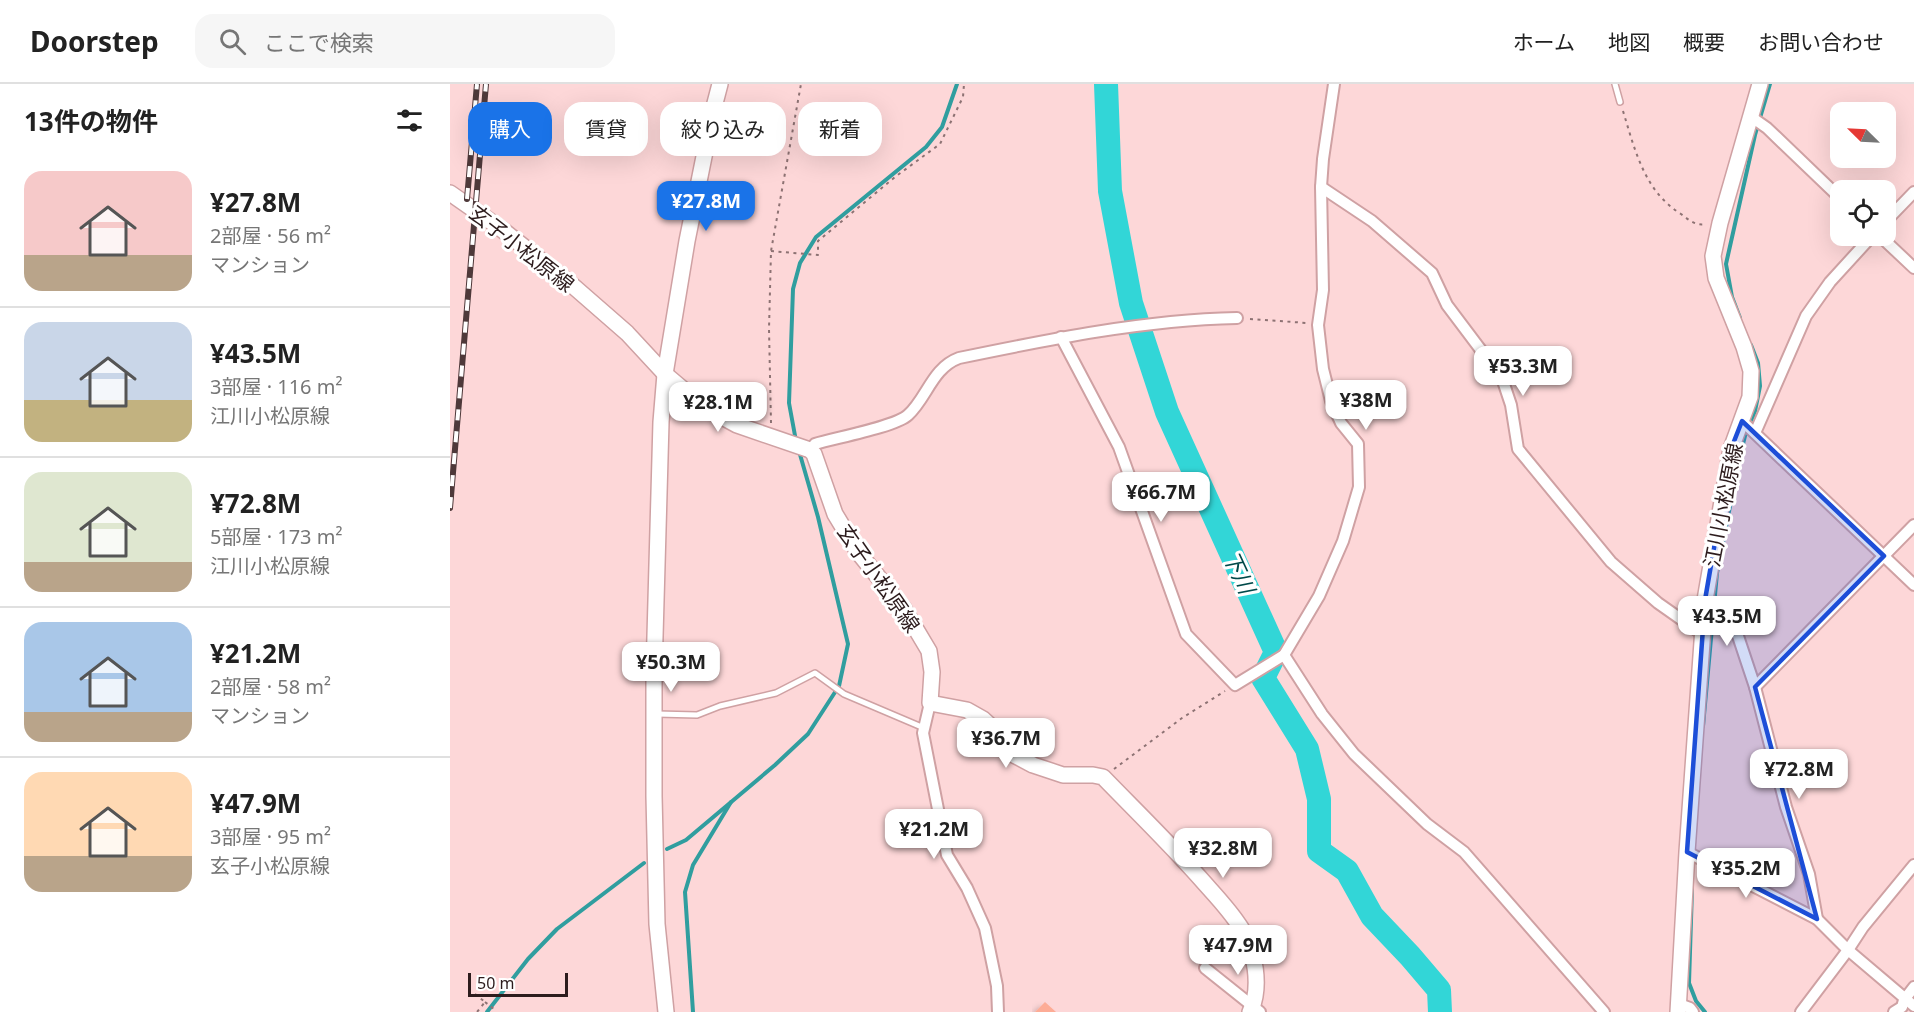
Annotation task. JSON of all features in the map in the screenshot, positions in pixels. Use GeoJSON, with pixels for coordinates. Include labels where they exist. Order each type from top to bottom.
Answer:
{"type":"FeatureCollection","features":[{"type":"Feature","properties":{"kind":"main road"},"geometry":{"type":"LineString","coordinates":[[666,1012],[657,924],[654,714],[665,374],[687,241],[720,84]]}},
{"type":"Feature","properties":{"kind":"main road","name":"江川小松原線"},"geometry":{"type":"LineString","coordinates":[[1679,1008],[1687,852],[1705,600],[1731,449],[1750,397],[1751,371],[1744,347],[1716,278],[1713,256],[1720,223],[1760,84]]}},
{"type":"Feature","properties":{"kind":"main road","name":"玄子小松原線"},"geometry":{"type":"LineString","coordinates":[[450,193],[500,228],[572,285],[627,333],[665,374],[704,407],[737,425],[810,450],[814,454],[835,514],[852,543],[904,609],[929,651],[932,672],[930,703]]}},
{"type":"Feature","properties":{"kind":"main road"},"geometry":{"type":"LineString","coordinates":[[930,703],[967,710],[983,719],[997,732],[1014,755],[1033,765],[1063,775],[1103,777],[1220,900],[1242,929],[1255,964],[1257,988],[1254,1010]]}},
{"type":"Feature","properties":{"kind":"street"},"geometry":{"type":"LineString","coordinates":[[1060,337],[1119,447],[1186,634],[1235,685],[1284,655],[1324,585],[1343,542],[1359,487],[1358,444],[1341,423],[1331,401],[1323,369],[1318,325],[1323,290],[1321,188],[1334,84]]}},
{"type":"Feature","properties":{"kind":"street"},"geometry":{"type":"LineString","coordinates":[[1750,116],[1767,128],[1830,188]]}},
{"type":"Feature","properties":{"kind":"street"},"geometry":{"type":"LineString","coordinates":[[1321,188],[1372,220],[1432,273],[1447,305],[1503,378],[1518,449],[1611,562],[1658,603],[1702,634]]}},
{"type":"Feature","properties":{"kind":"street"},"geometry":{"type":"LineString","coordinates":[[1896,211],[1914,192]]}},
{"type":"Feature","properties":{"kind":"street"},"geometry":{"type":"LineString","coordinates":[[1755,433],[1806,316],[1830,282],[1863,246]]}},
{"type":"Feature","properties":{"kind":"street"},"geometry":{"type":"LineString","coordinates":[[1891,246],[1914,268]]}},
{"type":"Feature","properties":{"kind":"street"},"geometry":{"type":"LineString","coordinates":[[810,450],[815,444],[895,422],[908,415],[947,362],[959,358],[1060,337],[1128,326],[1237,318]]}},
{"type":"Feature","properties":{"kind":"street"},"geometry":{"type":"LineString","coordinates":[[1742,421],[1914,585]]}},
{"type":"Feature","properties":{"kind":"street"},"geometry":{"type":"LineString","coordinates":[[1755,687],[1914,525]]}},
{"type":"Feature","properties":{"kind":"street"},"geometry":{"type":"LineString","coordinates":[[1705,600],[1722,605],[1738,636],[1755,687],[1786,807],[1809,874],[1817,919]]}},
{"type":"Feature","properties":{"kind":"street"},"geometry":{"type":"LineString","coordinates":[[1284,655],[1322,714],[1354,754],[1427,825],[1464,852],[1604,1012]]}},
{"type":"Feature","properties":{"kind":"street"},"geometry":{"type":"LineString","coordinates":[[930,703],[923,733],[947,855],[967,888],[985,928],[997,987],[998,1012]]}},
{"type":"Feature","properties":{"kind":"street"},"geometry":{"type":"LineString","coordinates":[[1687,852],[1817,919],[1848,950],[1909,1003]]}},
{"type":"Feature","properties":{"kind":"street"},"geometry":{"type":"LineString","coordinates":[[1802,1012],[1863,927],[1914,866]]}},
{"type":"Feature","properties":{"kind":"street"},"geometry":{"type":"LineString","coordinates":[[1205,968],[1254,1010]]}},
{"type":"Feature","properties":{"kind":"street"},"geometry":{"type":"LineString","coordinates":[[1894,1012],[1909,1003],[1914,987]]}},
{"type":"Feature","properties":{"kind":"street"},"geometry":{"type":"LineString","coordinates":[[1679,1008],[1690,1008],[1693,1012]]}},
{"type":"Feature","properties":{"kind":"lane"},"geometry":{"type":"LineString","coordinates":[[1615,84],[1620,102]]}},
{"type":"Feature","properties":{"kind":"lane"},"geometry":{"type":"LineString","coordinates":[[654,714],[697,715],[720,706],[776,693],[815,673],[844,694],[924,728]]}},
{"type":"Feature","properties":{"kind":"path"},"geometry":{"type":"LineString","coordinates":[[772,437],[769,329],[771,251],[801,84]]}},
{"type":"Feature","properties":{"kind":"path"},"geometry":{"type":"LineString","coordinates":[[771,251],[818,255],[819,241],[895,177],[940,144],[963,97],[964,84]]}},
{"type":"Feature","properties":{"kind":"path"},"geometry":{"type":"LineString","coordinates":[[1620,102],[1637,158],[1648,181],[1667,206],[1698,225],[1720,223]]}},
{"type":"Feature","properties":{"kind":"path"},"geometry":{"type":"LineString","coordinates":[[1237,318],[1275,319],[1318,325]]}},
{"type":"Feature","properties":{"kind":"path"},"geometry":{"type":"LineString","coordinates":[[1103,777],[1182,718],[1235,685]]}},
{"type":"Feature","properties":{"kind":"path"},"geometry":{"type":"LineString","coordinates":[[475,994],[494,1009]]}},
{"type":"Feature","properties":{"kind":"path"},"geometry":{"type":"LineString","coordinates":[[477,1012],[486,1002]]}},
{"type":"Feature","properties":{"kind":"highlighted area"},"geometry":{"type":"Polygon","coordinates":[[[1742,421],[1884,556],[1755,687],[1817,919],[1687,852],[1705,600],[1731,449],[1742,421]]]}},
{"type":"Feature","properties":{"kind":"building"},"geometry":{"type":"Polygon","coordinates":[[[1045,1002],[1056,1012],[1035,1012],[1045,1002]]]}},
{"type":"Feature","properties":{"kind":"waterway"},"geometry":{"type":"LineString","coordinates":[[796,441],[789,403],[793,289],[800,263],[816,237],[926,147],[942,127],[957,84]]}},
{"type":"Feature","properties":{"kind":"waterway","name":"下川"},"geometry":{"type":"LineString","coordinates":[[1106,84],[1110,191],[1131,303],[1167,412],[1276,652],[1263,678],[1307,749],[1319,799],[1319,851],[1347,871],[1372,916],[1439,990],[1440,1012]]}},
{"type":"Feature","properties":{"kind":"waterway"},"geometry":{"type":"LineString","coordinates":[[1740,318],[1732,297],[1726,264],[1755,135],[1770,84]]}},
{"type":"Feature","properties":{"kind":"waterway"},"geometry":{"type":"LineString","coordinates":[[1703,726],[1717,573],[1739,460],[1755,411],[1760,386],[1758,363],[1751,345]]}},
{"type":"Feature","properties":{"kind":"waterway"},"geometry":{"type":"LineString","coordinates":[[667,849],[686,840],[808,734],[839,686],[848,644],[818,517],[799,451]]}},
{"type":"Feature","properties":{"kind":"waterway"},"geometry":{"type":"LineString","coordinates":[[693,1012],[685,892],[693,865],[731,802]]}},
{"type":"Feature","properties":{"kind":"waterway"},"geometry":{"type":"LineString","coordinates":[[487,1012],[528,959],[557,929],[644,863]]}},
{"type":"Feature","properties":{"kind":"waterway"},"geometry":{"type":"LineString","coordinates":[[1692,889],[1689,983],[1696,1001],[1705,1012]]}},
{"type":"Feature","properties":{"kind":"railway"},"geometry":{"type":"LineString","coordinates":[[467,199],[477,84]]}},
{"type":"Feature","properties":{"kind":"railway"},"geometry":{"type":"LineString","coordinates":[[450,508],[486,84]]}}]}
